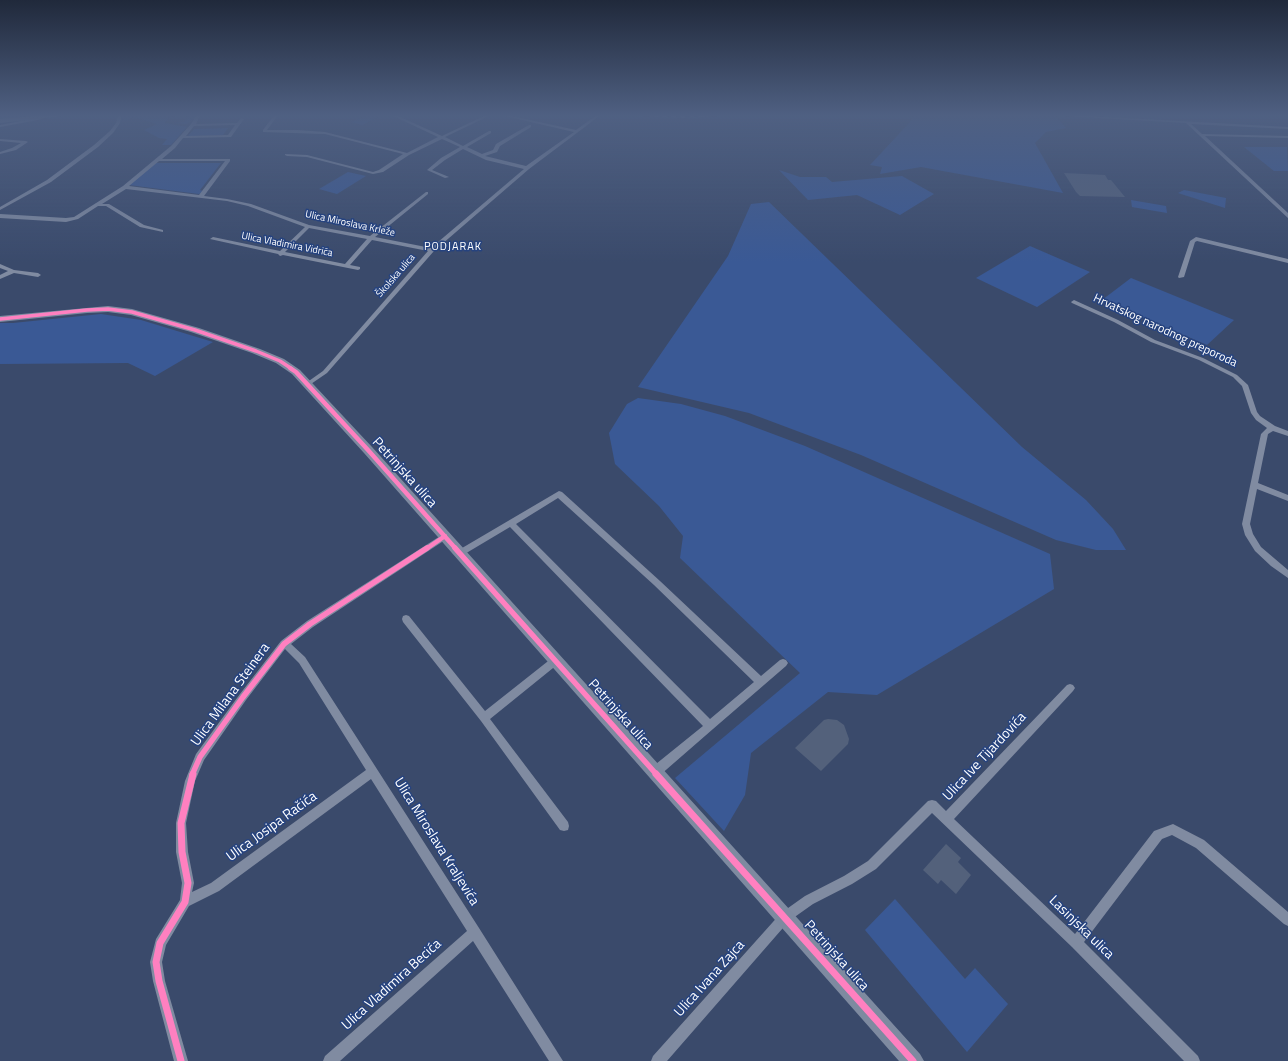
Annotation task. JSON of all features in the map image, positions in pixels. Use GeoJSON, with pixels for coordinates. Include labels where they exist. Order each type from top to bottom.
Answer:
{"type":"FeatureCollection","features":[{"type":"Feature","properties":{"kind":"main road","name":"Petrinjska ulica"},"geometry":{"type":"LineString","coordinates":[[0,319],[87,310],[108,309],[132,312],[195,330],[270,356],[290,367],[308,384],[445,536],[913,1061]]}},
{"type":"Feature","properties":{"kind":"street"},"geometry":{"type":"LineString","coordinates":[[0,209],[49,181],[72,164]]}},
{"type":"Feature","properties":{"kind":"street"},"geometry":{"type":"LineString","coordinates":[[0,216],[71,220],[99,205],[125,187],[153,164]]}},
{"type":"Feature","properties":{"kind":"street"},"geometry":{"type":"LineString","coordinates":[[201,196],[225,164]]}},
{"type":"Feature","properties":{"kind":"street"},"geometry":{"type":"LineString","coordinates":[[333,164],[363,172],[373,173],[381,171],[392,164]]}},
{"type":"Feature","properties":{"kind":"street"},"geometry":{"type":"LineString","coordinates":[[437,164],[429,170],[447,177]]}},
{"type":"Feature","properties":{"kind":"street"},"geometry":{"type":"LineString","coordinates":[[502,164],[527,168]]}},
{"type":"Feature","properties":{"kind":"street","name":"Školska ulica"},"geometry":{"type":"LineString","coordinates":[[308,384],[325,372],[432,250],[533,164]]}},
{"type":"Feature","properties":{"kind":"street"},"geometry":{"type":"LineString","coordinates":[[1231,164],[1288,216]]}},
{"type":"Feature","properties":{"kind":"street","name":"Ulica Miroslava Krleže"},"geometry":{"type":"LineString","coordinates":[[125,187],[201,196],[249,205],[308,226],[432,250]]}},
{"type":"Feature","properties":{"kind":"street"},"geometry":{"type":"LineString","coordinates":[[346,266],[371,238],[426,193]]}},
{"type":"Feature","properties":{"kind":"street"},"geometry":{"type":"LineString","coordinates":[[99,205],[107,205],[142,226],[161,231]]}},
{"type":"Feature","properties":{"kind":"street"},"geometry":{"type":"LineString","coordinates":[[280,254],[308,226]]}},
{"type":"Feature","properties":{"kind":"street","name":"Ulica Vladimira Vidrića"},"geometry":{"type":"LineString","coordinates":[[213,239],[280,254],[358,268]]}},
{"type":"Feature","properties":{"kind":"street"},"geometry":{"type":"LineString","coordinates":[[1181,277],[1193,241],[1196,239],[1288,261]]}},
{"type":"Feature","properties":{"kind":"street"},"geometry":{"type":"LineString","coordinates":[[0,266],[13,271],[38,275]]}},
{"type":"Feature","properties":{"kind":"street"},"geometry":{"type":"LineString","coordinates":[[0,277],[13,271]]}},
{"type":"Feature","properties":{"kind":"street","name":"Hrvatskog narodnog preporoda"},"geometry":{"type":"LineString","coordinates":[[1074,302],[1116,321],[1153,341],[1201,359],[1235,376],[1245,385],[1255,415],[1273,428],[1288,434]]}},
{"type":"Feature","properties":{"kind":"street"},"geometry":{"type":"LineString","coordinates":[[1273,428],[1268,430],[1265,434],[1255,485],[1246,520],[1247,529],[1252,540],[1262,553],[1288,574]]}},
{"type":"Feature","properties":{"kind":"street"},"geometry":{"type":"LineString","coordinates":[[1255,485],[1288,498]]}},
{"type":"Feature","properties":{"kind":"street"},"geometry":{"type":"LineString","coordinates":[[460,553],[559,494],[657,583],[761,682]]}},
{"type":"Feature","properties":{"kind":"street"},"geometry":{"type":"LineString","coordinates":[[511,523],[710,726]]}},
{"type":"Feature","properties":{"kind":"street","name":"Ulica Milana Steinera"},"geometry":{"type":"LineString","coordinates":[[181,1061],[159,981],[156,962],[160,943],[185,902],[188,883],[182,852],[181,823],[190,782],[200,758],[242,697],[284,644],[310,624],[445,536]]}},
{"type":"Feature","properties":{"kind":"street"},"geometry":{"type":"LineString","coordinates":[[406,619],[484,718],[564,826]]}},
{"type":"Feature","properties":{"kind":"street","name":"Ulica Miroslava Kraljevića"},"geometry":{"type":"LineString","coordinates":[[284,644],[291,648],[302,660],[556,1061]]}},
{"type":"Feature","properties":{"kind":"street"},"geometry":{"type":"LineString","coordinates":[[484,718],[555,660]]}},
{"type":"Feature","properties":{"kind":"street"},"geometry":{"type":"LineString","coordinates":[[655,772],[783,663]]}},
{"type":"Feature","properties":{"kind":"street","name":"Ulica Ive Tijardovića"},"geometry":{"type":"LineString","coordinates":[[785,917],[809,900],[848,880],[872,865],[932,805],[946,819],[1070,688]]}},
{"type":"Feature","properties":{"kind":"street","name":"Ulica Josipa Račića"},"geometry":{"type":"LineString","coordinates":[[185,902],[222,882],[373,771]]}},
{"type":"Feature","properties":{"kind":"street","name":"Lasinjska ulica"},"geometry":{"type":"LineString","coordinates":[[946,819],[1076,943],[1192,1061]]}},
{"type":"Feature","properties":{"kind":"street"},"geometry":{"type":"LineString","coordinates":[[1076,943],[1158,835],[1173,829],[1200,844],[1288,920]]}},
{"type":"Feature","properties":{"kind":"street","name":"Ulica Ivana Zajca"},"geometry":{"type":"LineString","coordinates":[[658,1061],[785,917]]}},
{"type":"Feature","properties":{"kind":"street","name":"Ulica Vladimira Becića"},"geometry":{"type":"LineString","coordinates":[[330,1061],[475,932]]}},
{"type":"Feature","properties":{"kind":"shaded area"},"geometry":{"type":"Polygon","coordinates":[[[155,164],[221,164],[200,190],[203,191],[199,194],[129,185],[155,164]]]}},
{"type":"Feature","properties":{"kind":"shaded area"},"geometry":{"type":"Polygon","coordinates":[[[871,164],[1046,164],[1063,193],[921,167],[880,174],[882,167],[870,165],[871,164]]]}},
{"type":"Feature","properties":{"kind":"shaded area"},"geometry":{"type":"Polygon","coordinates":[[[1265,164],[1288,164],[1288,171],[1274,171],[1265,164]]]}},
{"type":"Feature","properties":{"kind":"shaded area"},"geometry":{"type":"Polygon","coordinates":[[[779,170],[800,177],[826,177],[832,182],[902,176],[934,194],[900,215],[857,195],[808,200],[779,170]]]}},
{"type":"Feature","properties":{"kind":"shaded area"},"geometry":{"type":"Polygon","coordinates":[[[348,172],[366,176],[337,194],[319,189],[348,172]]]}},
{"type":"Feature","properties":{"kind":"shaded area"},"geometry":{"type":"Polygon","coordinates":[[[1184,190],[1226,198],[1225,208],[1178,193],[1184,190]]]}},
{"type":"Feature","properties":{"kind":"shaded area"},"geometry":{"type":"Polygon","coordinates":[[[1131,200],[1166,206],[1167,213],[1132,207],[1131,200]]]}},
{"type":"Feature","properties":{"kind":"shaded area"},"geometry":{"type":"Polygon","coordinates":[[[769,202],[1022,447],[1086,500],[1113,529],[1126,550],[1096,550],[1056,540],[861,455],[749,413],[638,387],[728,256],[751,204],[769,202]]]}},
{"type":"Feature","properties":{"kind":"shaded area"},"geometry":{"type":"Polygon","coordinates":[[[1030,246],[1090,272],[1037,307],[976,278],[1030,246]]]}},
{"type":"Feature","properties":{"kind":"shaded area"},"geometry":{"type":"Polygon","coordinates":[[[1131,278],[1234,320],[1207,345],[1102,300],[1131,278]]]}},
{"type":"Feature","properties":{"kind":"shaded area"},"geometry":{"type":"Polygon","coordinates":[[[101,314],[141,320],[213,342],[155,376],[128,363],[0,364],[0,323],[101,314]]]}},
{"type":"Feature","properties":{"kind":"shaded area"},"geometry":{"type":"Polygon","coordinates":[[[638,398],[681,404],[725,416],[805,446],[1050,554],[1054,589],[877,695],[828,692],[751,753],[745,795],[724,831],[675,778],[800,673],[680,558],[683,536],[659,506],[615,464],[609,433],[627,404],[638,398]]]}},
{"type":"Feature","properties":{"kind":"shaded area"},"geometry":{"type":"Polygon","coordinates":[[[895,899],[965,979],[975,968],[1008,1004],[967,1052],[865,930],[895,899]]]}},
{"type":"Feature","properties":{"kind":"building"},"geometry":{"type":"Polygon","coordinates":[[[1064,173],[1105,175],[1125,197],[1080,196],[1064,173]]]}},
{"type":"Feature","properties":{"kind":"building"},"geometry":{"type":"Polygon","coordinates":[[[824,720],[837,720],[844,725],[849,739],[848,744],[821,771],[795,748],[824,720]]]}},
{"type":"Feature","properties":{"kind":"building"},"geometry":{"type":"Polygon","coordinates":[[[946,844],[961,858],[958,862],[971,875],[956,894],[941,880],[938,884],[923,870],[946,844]]]}},
{"type":"Feature","properties":{"kind":"cycle path"},"geometry":{"type":"LineString","coordinates":[[0,319],[87,310],[108,309],[132,312],[195,330],[256,351],[280,361],[296,372],[368,450],[913,1061]]}},
{"type":"Feature","properties":{"kind":"cycle path"},"geometry":{"type":"LineString","coordinates":[[181,1061],[159,981],[156,962],[160,943],[185,902],[188,883],[182,852],[181,823],[190,781],[200,757],[243,697],[284,644],[310,624],[445,536]]}},
{"type":"Feature","properties":{"kind":"district","name":"PODJARAK"},"geometry":{"type":"Point","coordinates":[453,247]}}]}
